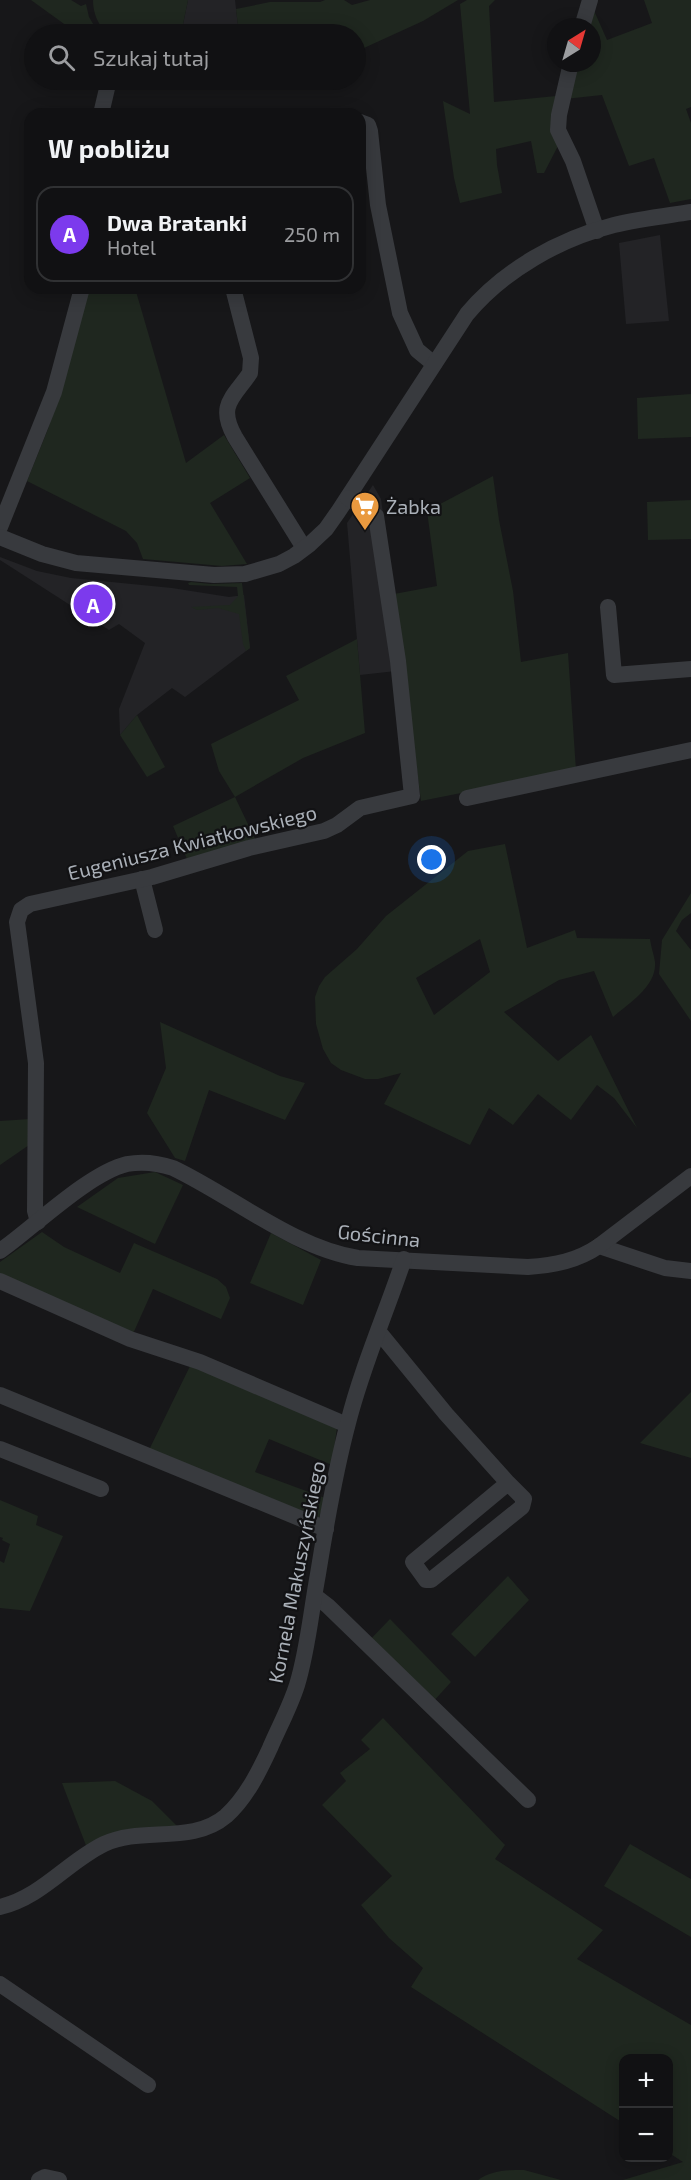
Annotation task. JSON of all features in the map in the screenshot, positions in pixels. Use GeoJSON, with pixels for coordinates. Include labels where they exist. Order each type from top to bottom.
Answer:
{"type":"FeatureCollection","features":[{"type":"Feature","properties":{"kind":"street"},"geometry":{"type":"LineString","coordinates":[[585,18],[590,0]]}},
{"type":"Feature","properties":{"kind":"street"},"geometry":{"type":"LineString","coordinates":[[570,72],[559,115],[558,130],[573,161],[597,231]]}},
{"type":"Feature","properties":{"kind":"street"},"geometry":{"type":"LineString","coordinates":[[102,108],[107,90]]}},
{"type":"Feature","properties":{"kind":"street"},"geometry":{"type":"LineString","coordinates":[[366,124],[370,130],[378,206],[400,313],[417,350],[434,364]]}},
{"type":"Feature","properties":{"kind":"street"},"geometry":{"type":"LineString","coordinates":[[0,537],[42,554],[76,563],[214,575],[232,575],[262,570],[279,564],[304,548],[326,529],[467,314],[503,277],[553,249],[597,231],[624,223],[691,212]]}},
{"type":"Feature","properties":{"kind":"street"},"geometry":{"type":"LineString","coordinates":[[0,527],[42,427],[54,392],[80,294]]}},
{"type":"Feature","properties":{"kind":"street"},"geometry":{"type":"LineString","coordinates":[[234,294],[251,368],[250,373],[227,406],[230,424],[235,437],[304,548]]}},
{"type":"Feature","properties":{"kind":"street","name":"Eugeniusza Kwiatkowskiego"},"geometry":{"type":"LineString","coordinates":[[38,1222],[35,1210],[36,1063],[17,922],[21,910],[30,904],[142,879],[249,848],[324,831],[337,825],[360,808],[412,796],[398,661],[376,516],[348,498]]}},
{"type":"Feature","properties":{"kind":"street"},"geometry":{"type":"LineString","coordinates":[[608,607],[614,675],[691,669]]}},
{"type":"Feature","properties":{"kind":"street"},"geometry":{"type":"LineString","coordinates":[[467,798],[691,750]]}},
{"type":"Feature","properties":{"kind":"street"},"geometry":{"type":"LineString","coordinates":[[142,879],[155,930]]}},
{"type":"Feature","properties":{"kind":"street","name":"Gościnna"},"geometry":{"type":"LineString","coordinates":[[0,1251],[94,1180],[111,1170],[127,1164],[157,1163],[190,1176],[309,1244],[327,1251],[358,1258],[528,1267],[568,1262],[584,1256],[691,1176]]}},
{"type":"Feature","properties":{"kind":"street"},"geometry":{"type":"LineString","coordinates":[[599,1246],[664,1268],[691,1271]]}},
{"type":"Feature","properties":{"kind":"street","name":"Kornela Makuszyńskiego"},"geometry":{"type":"LineString","coordinates":[[0,1907],[20,1901],[40,1890],[90,1851],[107,1843],[126,1837],[196,1831],[209,1827],[225,1816],[248,1790],[287,1712],[303,1660],[347,1425],[404,1260]]}},
{"type":"Feature","properties":{"kind":"street"},"geometry":{"type":"LineString","coordinates":[[0,1281],[130,1339],[200,1362],[347,1425]]}},
{"type":"Feature","properties":{"kind":"street"},"geometry":{"type":"LineString","coordinates":[[379,1332],[446,1414],[524,1499],[522,1507],[431,1580],[426,1580],[413,1562],[508,1483]]}},
{"type":"Feature","properties":{"kind":"street"},"geometry":{"type":"LineString","coordinates":[[0,1395],[326,1529]]}},
{"type":"Feature","properties":{"kind":"street"},"geometry":{"type":"LineString","coordinates":[[0,1449],[101,1489]]}},
{"type":"Feature","properties":{"kind":"street"},"geometry":{"type":"LineString","coordinates":[[315,1596],[528,1800]]}},
{"type":"Feature","properties":{"kind":"street"},"geometry":{"type":"LineString","coordinates":[[0,1984],[148,2085]]}},
{"type":"Feature","properties":{"kind":"street"},"geometry":{"type":"LineString","coordinates":[[39,2180],[45,2177],[59,2180]]}},
{"type":"Feature","properties":{"kind":"shaded area"},"geometry":{"type":"Polygon","coordinates":[[[31,0],[71,0],[81,6],[86,4],[93,24],[64,24],[31,0]]]}},
{"type":"Feature","properties":{"kind":"shaded area"},"geometry":{"type":"Polygon","coordinates":[[[93,0],[188,0],[183,24],[100,24],[94,10],[93,0]]]}},
{"type":"Feature","properties":{"kind":"shaded area"},"geometry":{"type":"Polygon","coordinates":[[[188,0],[235,0],[238,24],[183,24],[188,0]]]}},
{"type":"Feature","properties":{"kind":"shaded area"},"geometry":{"type":"Polygon","coordinates":[[[344,0],[352,5],[370,0],[458,0],[423,21],[366,47],[366,24],[238,24],[236,9],[270,2],[344,0]]]}},
{"type":"Feature","properties":{"kind":"shaded area"},"geometry":{"type":"Polygon","coordinates":[[[467,0],[495,0],[489,6],[494,102],[556,96],[559,144],[544,173],[537,173],[531,141],[496,149],[502,193],[460,203],[454,178],[443,101],[470,114],[460,4],[467,0]]]}},
{"type":"Feature","properties":{"kind":"shaded area"},"geometry":{"type":"Polygon","coordinates":[[[644,0],[691,0],[691,107],[686,109],[691,123],[691,199],[670,203],[654,158],[629,166],[602,95],[565,99],[572,72],[601,72],[601,26],[607,40],[652,23],[644,0]]]}},
{"type":"Feature","properties":{"kind":"shaded area"},"geometry":{"type":"Polygon","coordinates":[[[592,6],[597,18],[589,18],[592,6]]]}},
{"type":"Feature","properties":{"kind":"shaded area"},"geometry":{"type":"Polygon","coordinates":[[[660,235],[669,321],[626,324],[619,243],[660,235]]]}},
{"type":"Feature","properties":{"kind":"shaded area"},"geometry":{"type":"Polygon","coordinates":[[[85,294],[137,294],[186,463],[224,435],[250,478],[210,503],[247,564],[222,566],[143,559],[137,543],[126,531],[27,481],[48,429],[85,294]]]}},
{"type":"Feature","properties":{"kind":"shaded area"},"geometry":{"type":"Polygon","coordinates":[[[691,394],[691,437],[638,439],[637,398],[691,394]]]}},
{"type":"Feature","properties":{"kind":"shaded area"},"geometry":{"type":"Polygon","coordinates":[[[493,476],[513,591],[521,662],[568,653],[576,770],[421,801],[394,594],[437,586],[427,511],[493,476]]]}},
{"type":"Feature","properties":{"kind":"shaded area"},"geometry":{"type":"Polygon","coordinates":[[[373,485],[381,499],[405,670],[360,675],[347,523],[373,485]]]}},
{"type":"Feature","properties":{"kind":"shaded area"},"geometry":{"type":"Polygon","coordinates":[[[691,500],[691,539],[648,540],[647,502],[691,500]]]}},
{"type":"Feature","properties":{"kind":"shaded area"},"geometry":{"type":"Polygon","coordinates":[[[0,557],[37,571],[71,578],[172,588],[229,597],[244,595],[250,648],[185,697],[172,688],[137,715],[120,735],[119,709],[145,643],[119,624],[109,630],[0,560],[0,557]]]}},
{"type":"Feature","properties":{"kind":"shaded area"},"geometry":{"type":"Polygon","coordinates":[[[188,583],[242,583],[250,648],[246,651],[243,644],[239,614],[218,608],[197,610],[191,607],[230,605],[238,596],[237,587],[189,585],[188,583]]]}},
{"type":"Feature","properties":{"kind":"shaded area"},"geometry":{"type":"Polygon","coordinates":[[[357,639],[365,733],[303,758],[235,797],[219,771],[211,744],[299,700],[286,676],[357,639]]]}},
{"type":"Feature","properties":{"kind":"shaded area"},"geometry":{"type":"Polygon","coordinates":[[[137,715],[165,767],[147,777],[120,735],[137,715]]]}},
{"type":"Feature","properties":{"kind":"shaded area"},"geometry":{"type":"Polygon","coordinates":[[[235,797],[256,841],[187,859],[173,826],[235,797]]]}},
{"type":"Feature","properties":{"kind":"shaded area"},"geometry":{"type":"Polygon","coordinates":[[[505,844],[527,948],[575,930],[577,938],[650,939],[655,962],[652,979],[634,1000],[613,1017],[594,971],[559,980],[504,1012],[558,1061],[591,1035],[637,1128],[614,1098],[597,1085],[571,1120],[538,1094],[513,1125],[489,1108],[470,1145],[384,1104],[401,1073],[378,1079],[365,1079],[341,1070],[331,1063],[323,1049],[316,1024],[315,997],[319,986],[325,977],[357,949],[386,916],[468,851],[505,844]],[[480,939],[416,978],[434,1015],[490,972],[480,939]]]}},
{"type":"Feature","properties":{"kind":"shaded area"},"geometry":{"type":"Polygon","coordinates":[[[691,893],[691,913],[682,920],[676,931],[691,950],[691,1021],[659,974],[662,940],[691,893]]]}},
{"type":"Feature","properties":{"kind":"shaded area"},"geometry":{"type":"Polygon","coordinates":[[[160,1022],[280,1076],[305,1083],[285,1120],[209,1090],[185,1161],[175,1158],[147,1113],[166,1068],[160,1022]]]}},
{"type":"Feature","properties":{"kind":"shaded area"},"geometry":{"type":"Polygon","coordinates":[[[30,1119],[32,1143],[0,1165],[0,1121],[30,1119]]]}},
{"type":"Feature","properties":{"kind":"shaded area"},"geometry":{"type":"Polygon","coordinates":[[[155,1172],[183,1185],[155,1244],[77,1207],[118,1178],[155,1172]]]}},
{"type":"Feature","properties":{"kind":"shaded area"},"geometry":{"type":"Polygon","coordinates":[[[42,1232],[64,1247],[120,1273],[134,1243],[217,1279],[226,1287],[230,1298],[221,1319],[153,1289],[132,1336],[0,1276],[0,1262],[42,1232]]]}},
{"type":"Feature","properties":{"kind":"shaded area"},"geometry":{"type":"Polygon","coordinates":[[[271,1233],[321,1260],[303,1305],[250,1283],[271,1233]]]}},
{"type":"Feature","properties":{"kind":"shaded area"},"geometry":{"type":"Polygon","coordinates":[[[192,1362],[337,1427],[332,1465],[269,1439],[255,1472],[325,1498],[318,1521],[148,1452],[192,1362]]]}},
{"type":"Feature","properties":{"kind":"shaded area"},"geometry":{"type":"Polygon","coordinates":[[[691,1392],[691,1458],[640,1443],[691,1392]]]}},
{"type":"Feature","properties":{"kind":"shaded area"},"geometry":{"type":"Polygon","coordinates":[[[0,1500],[38,1516],[36,1525],[63,1536],[30,1611],[0,1608],[0,1561],[4,1563],[10,1544],[0,1537],[0,1500]]]}},
{"type":"Feature","properties":{"kind":"shaded area"},"geometry":{"type":"Polygon","coordinates":[[[508,1576],[529,1600],[475,1657],[451,1634],[508,1576]]]}},
{"type":"Feature","properties":{"kind":"shaded area"},"geometry":{"type":"Polygon","coordinates":[[[390,1619],[451,1682],[431,1704],[368,1642],[390,1619]]]}},
{"type":"Feature","properties":{"kind":"shaded area"},"geometry":{"type":"Polygon","coordinates":[[[383,1718],[505,1845],[495,1859],[603,1930],[577,1959],[691,2025],[691,2180],[623,2180],[683,2162],[673,2156],[673,2054],[619,2054],[619,2120],[411,1987],[423,1968],[389,1938],[361,1905],[392,1876],[322,1805],[346,1781],[340,1773],[370,1749],[361,1740],[383,1718]]]}},
{"type":"Feature","properties":{"kind":"shaded area"},"geometry":{"type":"Polygon","coordinates":[[[115,1781],[152,1801],[179,1828],[87,1848],[62,1783],[115,1781]]]}},
{"type":"Feature","properties":{"kind":"shaded area"},"geometry":{"type":"Polygon","coordinates":[[[630,1844],[691,1879],[691,1937],[604,1886],[630,1844]]]}},
{"type":"Feature","properties":{"kind":"shaded area"},"geometry":{"type":"Polygon","coordinates":[[[524,2170],[561,2180],[478,2180],[494,2172],[524,2170]]]}},
{"type":"Feature","properties":{"kind":"place","name":"Żabka"},"geometry":{"type":"Point","coordinates":[365,532]}},
{"type":"Feature","properties":{"kind":"place","name":"Dwa Bratanki"},"geometry":{"type":"Point","coordinates":[93,604]}}]}
